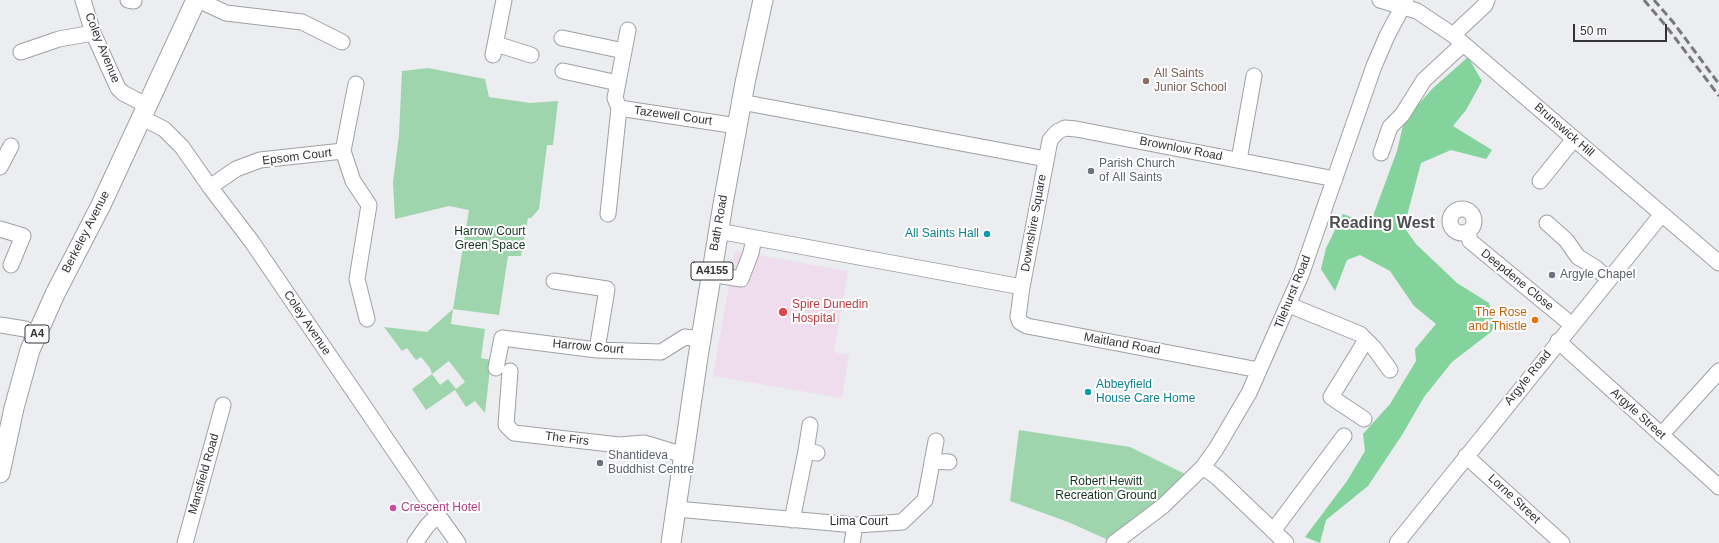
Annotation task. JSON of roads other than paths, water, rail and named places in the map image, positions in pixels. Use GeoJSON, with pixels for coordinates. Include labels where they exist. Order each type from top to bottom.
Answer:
{"type":"FeatureCollection","features":[{"type":"Feature","properties":{"kind":"main road","name":"Berkeley Avenue"},"geometry":{"type":"LineString","coordinates":[[0,473],[19,384],[24,365],[36,335],[74,255],[99,209],[143,111],[197,0]]}},
{"type":"Feature","properties":{"kind":"main road","name":"Bath Road"},"geometry":{"type":"LineString","coordinates":[[671,543],[718,231],[741,102],[763,0]]}},
{"type":"Feature","properties":{"kind":"street","name":"Coley Avenue"},"geometry":{"type":"LineString","coordinates":[[83,0],[93,32],[118,88],[177,141],[256,248],[458,543]]}},
{"type":"Feature","properties":{"kind":"street"},"geometry":{"type":"LineString","coordinates":[[197,0],[226,13],[302,22],[342,42]]}},
{"type":"Feature","properties":{"kind":"street"},"geometry":{"type":"LineString","coordinates":[[504,0],[495,49],[532,55]]}},
{"type":"Feature","properties":{"kind":"street","name":"Brunswick Hill"},"geometry":{"type":"LineString","coordinates":[[1380,0],[1405,3],[1458,39],[1719,263]]}},
{"type":"Feature","properties":{"kind":"street"},"geometry":{"type":"LineString","coordinates":[[1381,153],[1390,127],[1402,115],[1424,80],[1486,5],[1487,0]]}},
{"type":"Feature","properties":{"kind":"street","name":"Tilehurst Road"},"geometry":{"type":"LineString","coordinates":[[1114,543],[1163,506],[1203,467],[1234,420],[1289,305],[1374,66],[1386,36],[1405,3]]}},
{"type":"Feature","properties":{"kind":"street"},"geometry":{"type":"LineString","coordinates":[[619,108],[615,98],[628,30]]}},
{"type":"Feature","properties":{"kind":"street"},"geometry":{"type":"LineString","coordinates":[[21,52],[59,39],[93,32]]}},
{"type":"Feature","properties":{"kind":"street"},"geometry":{"type":"LineString","coordinates":[[562,38],[624,51]]}},
{"type":"Feature","properties":{"kind":"street"},"geometry":{"type":"LineString","coordinates":[[563,71],[618,83]]}},
{"type":"Feature","properties":{"kind":"street"},"geometry":{"type":"LineString","coordinates":[[1239,160],[1254,76]]}},
{"type":"Feature","properties":{"kind":"street","name":"Epsom Court"},"geometry":{"type":"LineString","coordinates":[[356,84],[343,151],[353,180],[369,205],[353,262],[367,319]]}},
{"type":"Feature","properties":{"kind":"street","name":"Downshire Square"},"geometry":{"type":"LineString","coordinates":[[718,231],[1022,287],[1046,159],[741,102]]}},
{"type":"Feature","properties":{"kind":"street","name":"Tazewell Court"},"geometry":{"type":"LineString","coordinates":[[608,214],[619,108],[737,126]]}},
{"type":"Feature","properties":{"kind":"street","name":"Brownlow Road"},"geometry":{"type":"LineString","coordinates":[[1046,159],[1050,140],[1056,132],[1065,128],[1334,179]]}},
{"type":"Feature","properties":{"kind":"street"},"geometry":{"type":"LineString","coordinates":[[1540,181],[1574,139]]}},
{"type":"Feature","properties":{"kind":"street"},"geometry":{"type":"LineString","coordinates":[[0,166],[11,146]]}},
{"type":"Feature","properties":{"kind":"street","name":"Epsom Court"},"geometry":{"type":"LineString","coordinates":[[210,187],[236,169],[260,160],[343,151]]}},
{"type":"Feature","properties":{"kind":"street","name":"Argyle Road"},"geometry":{"type":"LineString","coordinates":[[1397,543],[1558,341],[1662,214]]}},
{"type":"Feature","properties":{"kind":"street"},"geometry":{"type":"LineString","coordinates":[[1547,223],[1566,240],[1578,257],[1596,268],[1609,280]]}},
{"type":"Feature","properties":{"kind":"street"},"geometry":{"type":"LineString","coordinates":[[0,229],[23,236],[11,265]]}},
{"type":"Feature","properties":{"kind":"street","name":"Deepdene Close"},"geometry":{"type":"LineString","coordinates":[[1468,232],[1470,241],[1572,325]]}},
{"type":"Feature","properties":{"kind":"street"},"geometry":{"type":"LineString","coordinates":[[711,274],[741,279],[751,253],[754,238]]}},
{"type":"Feature","properties":{"kind":"street"},"geometry":{"type":"LineString","coordinates":[[554,281],[607,289],[597,350]]}},
{"type":"Feature","properties":{"kind":"street","name":"Maitland Road"},"geometry":{"type":"LineString","coordinates":[[1022,287],[1018,317],[1020,322],[1027,326],[1259,370]]}},
{"type":"Feature","properties":{"kind":"street"},"geometry":{"type":"LineString","coordinates":[[1289,305],[1360,334],[1374,348],[1390,370]]}},
{"type":"Feature","properties":{"kind":"street"},"geometry":{"type":"LineString","coordinates":[[0,325],[25,329],[36,335]]}},
{"type":"Feature","properties":{"kind":"street","name":"Harrow Court"},"geometry":{"type":"LineString","coordinates":[[503,370],[502,338],[597,350],[661,352],[685,337],[701,339]]}},
{"type":"Feature","properties":{"kind":"street"},"geometry":{"type":"LineString","coordinates":[[1364,419],[1331,398],[1366,340]]}},
{"type":"Feature","properties":{"kind":"street","name":"Argyle Street"},"geometry":{"type":"LineString","coordinates":[[1558,341],[1719,487]]}},
{"type":"Feature","properties":{"kind":"street","name":"The Firs"},"geometry":{"type":"LineString","coordinates":[[503,370],[506,425],[514,432],[619,445],[644,442],[684,455]]}},
{"type":"Feature","properties":{"kind":"street"},"geometry":{"type":"LineString","coordinates":[[1661,435],[1719,371]]}},
{"type":"Feature","properties":{"kind":"street","name":"Mansfield Road"},"geometry":{"type":"LineString","coordinates":[[185,543],[223,405]]}},
{"type":"Feature","properties":{"kind":"street"},"geometry":{"type":"LineString","coordinates":[[792,520],[812,452],[810,425]]}},
{"type":"Feature","properties":{"kind":"street"},"geometry":{"type":"LineString","coordinates":[[1273,531],[1344,436]]}},
{"type":"Feature","properties":{"kind":"street","name":"Lima Court"},"geometry":{"type":"LineString","coordinates":[[676,509],[855,525],[902,522],[925,500],[936,441]]}},
{"type":"Feature","properties":{"kind":"street","name":"Lorne Street"},"geometry":{"type":"LineString","coordinates":[[1466,456],[1562,543]]}},
{"type":"Feature","properties":{"kind":"street"},"geometry":{"type":"LineString","coordinates":[[932,461],[949,462]]}},
{"type":"Feature","properties":{"kind":"street"},"geometry":{"type":"LineString","coordinates":[[1203,467],[1286,543]]}},
{"type":"Feature","properties":{"kind":"street"},"geometry":{"type":"LineString","coordinates":[[415,543],[427,526],[438,515]]}},
{"type":"Feature","properties":{"kind":"street"},"geometry":{"type":"LineString","coordinates":[[852,543],[855,525]]}},
{"type":"Feature","properties":{"kind":"railway"},"geometry":{"type":"LineString","coordinates":[[1644,0],[1666,26],[1719,96]]}},
{"type":"Feature","properties":{"kind":"railway"},"geometry":{"type":"LineString","coordinates":[[1654,0],[1673,22],[1719,84]]}},
{"type":"Feature","properties":{"kind":"place","name":"All Saints Junior School"},"geometry":{"type":"Point","coordinates":[1146,81]}},
{"type":"Feature","properties":{"kind":"place","name":"Parish Church of All Saints"},"geometry":{"type":"Point","coordinates":[1091,171]}},
{"type":"Feature","properties":{"kind":"place","name":"All Saints Hall"},"geometry":{"type":"Point","coordinates":[987,234]}},
{"type":"Feature","properties":{"kind":"place","name":"Argyle Chapel"},"geometry":{"type":"Point","coordinates":[1552,275]}},
{"type":"Feature","properties":{"kind":"place","name":"Spire Dunedin Hospital"},"geometry":{"type":"Point","coordinates":[783,312]}},
{"type":"Feature","properties":{"kind":"place","name":"The Rose and Thistle"},"geometry":{"type":"Point","coordinates":[1535,320]}},
{"type":"Feature","properties":{"kind":"place","name":"Abbeyfield House Care Home"},"geometry":{"type":"Point","coordinates":[1088,392]}},
{"type":"Feature","properties":{"kind":"place","name":"Shantideva Buddhist Centre"},"geometry":{"type":"Point","coordinates":[600,463]}},
{"type":"Feature","properties":{"kind":"place","name":"Crescent Hotel"},"geometry":{"type":"Point","coordinates":[393,508]}},
{"type":"Feature","properties":{"kind":"district","name":"Reading West"},"geometry":{"type":"Point","coordinates":[1382,224]}},
{"type":"Feature","properties":{"kind":"park label","name":"Harrow Court Green Space"},"geometry":{"type":"Point","coordinates":[490,239]}},
{"type":"Feature","properties":{"kind":"park label","name":"Robert Hewitt Recreation Ground"},"geometry":{"type":"Point","coordinates":[1106,489]}}]}
